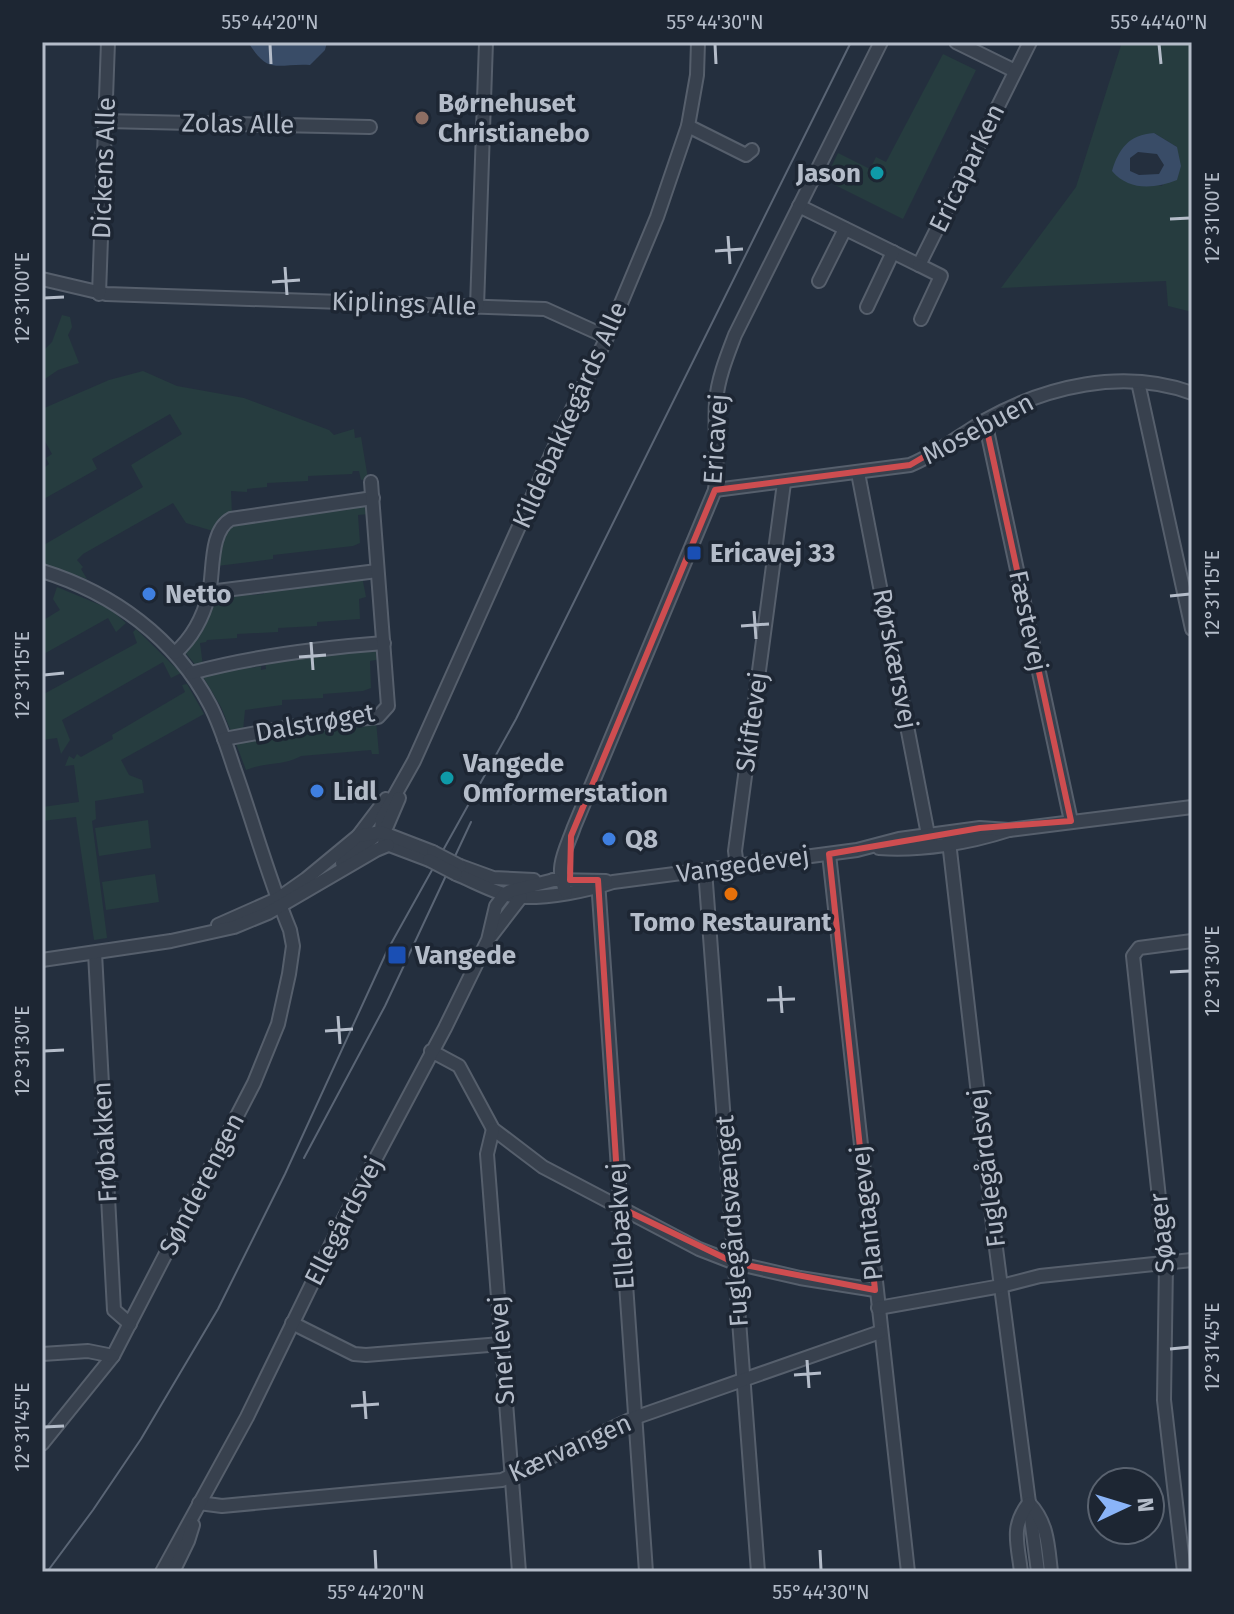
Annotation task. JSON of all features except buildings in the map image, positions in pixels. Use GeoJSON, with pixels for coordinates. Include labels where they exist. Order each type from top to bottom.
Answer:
{"type":"FeatureCollection","features":[{"type":"Feature","properties":{"kind":"street","name":"Dickens Alle"},"geometry":{"type":"LineString","coordinates":[[99,294],[108,42]]}},
{"type":"Feature","properties":{"kind":"street"},"geometry":{"type":"LineString","coordinates":[[477,307],[486,42]]}},
{"type":"Feature","properties":{"kind":"street","name":"Kildebakkegårds Alle"},"geometry":{"type":"LineString","coordinates":[[376,827],[406,776],[497,579],[563,428],[607,337],[657,217],[688,126],[697,75],[698,42]]}},
{"type":"Feature","properties":{"kind":"street","name":"Ericavej"},"geometry":{"type":"LineString","coordinates":[[562,883],[568,845],[715,490],[718,471],[716,401],[722,367],[881,42]]}},
{"type":"Feature","properties":{"kind":"street","name":"Ericaparken"},"geometry":{"type":"LineString","coordinates":[[956,42],[1015,71]]}},
{"type":"Feature","properties":{"kind":"street","name":"Ericaparken"},"geometry":{"type":"LineString","coordinates":[[919,265],[1030,42]]}},
{"type":"Feature","properties":{"kind":"street","name":"Zolas Alle"},"geometry":{"type":"LineString","coordinates":[[105,121],[370,127]]}},
{"type":"Feature","properties":{"kind":"street"},"geometry":{"type":"LineString","coordinates":[[688,126],[746,155],[752,150]]}},
{"type":"Feature","properties":{"kind":"street","name":"Ericaparken"},"geometry":{"type":"LineString","coordinates":[[799,206],[941,276],[921,319]]}},
{"type":"Feature","properties":{"kind":"street"},"geometry":{"type":"LineString","coordinates":[[819,281],[845,229]]}},
{"type":"Feature","properties":{"kind":"street"},"geometry":{"type":"LineString","coordinates":[[867,307],[893,252]]}},
{"type":"Feature","properties":{"kind":"street","name":"Kiplings Alle"},"geometry":{"type":"LineString","coordinates":[[42,279],[99,294],[552,311],[607,337]]}},
{"type":"Feature","properties":{"kind":"street","name":"Mosebuen"},"geometry":{"type":"LineString","coordinates":[[715,490],[910,465],[930,457],[985,421],[1028,399],[1064,388],[1104,381],[1138,382],[1163,384],[1192,393]]}},
{"type":"Feature","properties":{"kind":"street"},"geometry":{"type":"LineString","coordinates":[[1138,382],[1192,629]]}},
{"type":"Feature","properties":{"kind":"street","name":"Fæstevej"},"geometry":{"type":"LineString","coordinates":[[985,421],[1071,821]]}},
{"type":"Feature","properties":{"kind":"street","name":"Rørskærsvej"},"geometry":{"type":"LineString","coordinates":[[858,473],[929,840]]}},
{"type":"Feature","properties":{"kind":"street","name":"Dalstrøget"},"geometry":{"type":"LineString","coordinates":[[224,739],[307,724],[378,717],[388,706],[371,482]]}},
{"type":"Feature","properties":{"kind":"street","name":"Skiftevej"},"geometry":{"type":"LineString","coordinates":[[737,866],[735,851],[784,483]]}},
{"type":"Feature","properties":{"kind":"street"},"geometry":{"type":"LineString","coordinates":[[175,653],[196,628],[209,592],[218,534],[223,523],[231,519],[373,498]]}},
{"type":"Feature","properties":{"kind":"street","name":"Dalstrøget"},"geometry":{"type":"LineString","coordinates":[[42,571],[94,590],[119,606],[175,653],[191,673],[211,707],[224,739],[280,902]]}},
{"type":"Feature","properties":{"kind":"street"},"geometry":{"type":"LineString","coordinates":[[209,592],[377,571]]}},
{"type":"Feature","properties":{"kind":"street"},"geometry":{"type":"LineString","coordinates":[[191,673],[220,665],[309,651],[384,643]]}},
{"type":"Feature","properties":{"kind":"street","name":"Vangedevej"},"geometry":{"type":"LineString","coordinates":[[458,871],[493,878],[598,884],[873,848],[899,839],[982,839],[1009,830],[1189,806]]}},
{"type":"Feature","properties":{"kind":"street"},"geometry":{"type":"LineString","coordinates":[[280,902],[376,827]]}},
{"type":"Feature","properties":{"kind":"street"},"geometry":{"type":"LineString","coordinates":[[315,884],[376,827]]}},
{"type":"Feature","properties":{"kind":"street","name":"Vangedevej"},"geometry":{"type":"LineString","coordinates":[[376,827],[388,845],[431,855]]}},
{"type":"Feature","properties":{"kind":"street","name":"Vangedevej"},"geometry":{"type":"LineString","coordinates":[[376,827],[505,894],[521,897],[562,883]]}},
{"type":"Feature","properties":{"kind":"street","name":"Fuglegårdsvej"},"geometry":{"type":"LineString","coordinates":[[949,838],[1038,1572]]}},
{"type":"Feature","properties":{"kind":"street"},"geometry":{"type":"LineString","coordinates":[[42,960],[171,941],[234,927],[388,845]]}},
{"type":"Feature","properties":{"kind":"street","name":"Plantagevej"},"geometry":{"type":"LineString","coordinates":[[829,854],[908,1572]]}},
{"type":"Feature","properties":{"kind":"street","name":"Fuglegårdsvænget"},"geometry":{"type":"LineString","coordinates":[[705,870],[758,1572]]}},
{"type":"Feature","properties":{"kind":"street"},"geometry":{"type":"LineString","coordinates":[[458,871],[492,898],[496,906],[505,894],[562,883]]}},
{"type":"Feature","properties":{"kind":"street"},"geometry":{"type":"LineString","coordinates":[[488,940],[502,913],[505,894],[493,878]]}},
{"type":"Feature","properties":{"kind":"street","name":"Ellebækvej"},"geometry":{"type":"LineString","coordinates":[[598,884],[646,1572]]}},
{"type":"Feature","properties":{"kind":"street","name":"Ellegårdsvej"},"geometry":{"type":"LineString","coordinates":[[162,1572],[247,1417],[488,940],[521,897]]}},
{"type":"Feature","properties":{"kind":"street","name":"Sønderengen"},"geometry":{"type":"LineString","coordinates":[[42,1444],[113,1356],[254,1083],[278,1024],[293,946],[280,902]]}},
{"type":"Feature","properties":{"kind":"street","name":"Ellegårdsvej"},"geometry":{"type":"LineString","coordinates":[[488,940],[496,906]]}},
{"type":"Feature","properties":{"kind":"street","name":"Søager"},"geometry":{"type":"LineString","coordinates":[[1184,1572],[1164,1400],[1166,1263],[1133,956],[1139,948],[1192,941]]}},
{"type":"Feature","properties":{"kind":"street","name":"Frøbakken"},"geometry":{"type":"LineString","coordinates":[[95,953],[114,1310],[130,1324]]}},
{"type":"Feature","properties":{"kind":"street"},"geometry":{"type":"LineString","coordinates":[[431,1051],[459,1066],[493,1129],[543,1167],[699,1249],[735,1263],[800,1278],[875,1290]]}},
{"type":"Feature","properties":{"kind":"street","name":"Snerlevej"},"geometry":{"type":"LineString","coordinates":[[493,1129],[487,1154],[519,1572]]}},
{"type":"Feature","properties":{"kind":"street"},"geometry":{"type":"LineString","coordinates":[[878,1308],[1040,1276],[1192,1260]]}},
{"type":"Feature","properties":{"kind":"street"},"geometry":{"type":"LineString","coordinates":[[292,1323],[354,1354],[501,1344]]}},
{"type":"Feature","properties":{"kind":"street","name":"Kærvangen"},"geometry":{"type":"LineString","coordinates":[[199,1503],[222,1506],[511,1477],[634,1418],[880,1332]]}},
{"type":"Feature","properties":{"kind":"street"},"geometry":{"type":"LineString","coordinates":[[42,1354],[88,1351],[113,1356]]}},
{"type":"Feature","properties":{"kind":"street","name":"Ellegårdsvej"},"geometry":{"type":"LineString","coordinates":[[173,1572],[188,1541],[199,1503]]}},
{"type":"Feature","properties":{"kind":"street","name":"Fuglegårdsvej"},"geometry":{"type":"LineString","coordinates":[[1021,1572],[1016,1530],[1019,1516],[1029,1503]]}},
{"type":"Feature","properties":{"kind":"street","name":"Fuglegårdsvej"},"geometry":{"type":"LineString","coordinates":[[1029,1503],[1040,1514],[1045,1527],[1051,1572]]}},
{"type":"Feature","properties":{"kind":"highlighted area"},"geometry":{"type":"Polygon","coordinates":[[[985,421],[1071,821],[980,828],[829,854],[875,1290],[735,1263],[619,1207],[598,880],[570,880],[571,836],[715,490],[910,465],[985,421]]]}},
{"type":"Feature","properties":{"kind":"green space"},"geometry":{"type":"Polygon","coordinates":[[[1122,42],[1192,42],[1192,312],[1168,306],[1166,281],[1001,288],[1076,187],[1122,42]],[[1154,133],[1112,171],[1162,186],[1177,147],[1154,133]]]}},
{"type":"Feature","properties":{"kind":"green space"},"geometry":{"type":"Polygon","coordinates":[[[943,54],[976,70],[903,219],[825,180],[838,153],[870,169],[876,157],[886,162],[943,54]]]}},
{"type":"Feature","properties":{"kind":"green space"},"geometry":{"type":"Polygon","coordinates":[[[62,315],[70,317],[72,327],[68,335],[79,363],[58,370],[42,381],[42,352],[52,342],[62,315]]]}},
{"type":"Feature","properties":{"kind":"green space"},"geometry":{"type":"Polygon","coordinates":[[[143,371],[177,386],[244,398],[329,430],[334,435],[354,429],[355,438],[361,437],[368,479],[361,480],[359,471],[353,471],[352,474],[308,476],[308,481],[267,483],[267,487],[247,489],[247,492],[231,491],[232,514],[220,520],[213,531],[186,523],[173,503],[83,554],[77,560],[87,579],[42,564],[42,546],[143,487],[131,465],[182,434],[170,414],[92,459],[97,469],[42,500],[42,469],[49,464],[46,458],[52,454],[42,436],[42,409],[109,380],[143,371]]]}},
{"type":"Feature","properties":{"kind":"green space"},"geometry":{"type":"Polygon","coordinates":[[[369,505],[370,514],[358,515],[360,543],[217,566],[222,530],[227,524],[347,510],[347,506],[369,505]]]}},
{"type":"Feature","properties":{"kind":"green space"},"geometry":{"type":"Polygon","coordinates":[[[362,576],[366,597],[359,599],[360,619],[317,622],[317,626],[278,628],[278,632],[237,634],[237,638],[207,640],[200,643],[203,666],[198,668],[184,651],[214,597],[251,591],[252,595],[264,594],[264,589],[362,576]]]}},
{"type":"Feature","properties":{"kind":"green space"},"geometry":{"type":"Polygon","coordinates":[[[57,587],[110,609],[126,623],[116,632],[108,618],[42,655],[42,621],[60,610],[53,599],[57,587]]]}},
{"type":"Feature","properties":{"kind":"green space"},"geometry":{"type":"Polygon","coordinates":[[[136,629],[181,673],[171,678],[163,662],[62,720],[70,740],[61,754],[57,738],[42,740],[42,695],[137,643],[133,632],[136,629]]]}},
{"type":"Feature","properties":{"kind":"green space"},"geometry":{"type":"Polygon","coordinates":[[[378,649],[381,659],[370,661],[371,688],[323,694],[323,698],[282,700],[282,705],[245,710],[243,731],[232,734],[221,707],[202,675],[251,664],[252,668],[261,666],[261,670],[266,669],[265,662],[378,649]]]}},
{"type":"Feature","properties":{"kind":"green space"},"geometry":{"type":"Polygon","coordinates":[[[187,684],[204,714],[121,760],[129,775],[142,780],[144,793],[95,801],[96,819],[92,821],[107,938],[94,940],[76,817],[42,821],[42,807],[79,802],[74,765],[65,766],[69,756],[74,759],[77,754],[81,757],[113,739],[112,735],[185,692],[182,685],[187,684]]]}},
{"type":"Feature","properties":{"kind":"green space"},"geometry":{"type":"Polygon","coordinates":[[[376,721],[379,754],[372,754],[371,750],[301,756],[246,770],[235,741],[259,736],[261,740],[298,735],[298,730],[306,728],[307,733],[364,727],[365,722],[376,721]]]}},
{"type":"Feature","properties":{"kind":"green space"},"geometry":{"type":"Polygon","coordinates":[[[148,820],[151,848],[99,856],[95,828],[148,820]]]}},
{"type":"Feature","properties":{"kind":"green space"},"geometry":{"type":"Polygon","coordinates":[[[155,874],[159,902],[106,910],[102,882],[155,874]]]}},
{"type":"Feature","properties":{"kind":"water"},"geometry":{"type":"Polygon","coordinates":[[[248,42],[327,42],[325,50],[310,65],[274,66],[262,60],[248,42]]]}},
{"type":"Feature","properties":{"kind":"water"},"geometry":{"type":"Polygon","coordinates":[[[1154,133],[1177,147],[1181,166],[1177,180],[1160,185],[1134,185],[1112,171],[1126,144],[1154,133]],[[1138,152],[1130,158],[1130,171],[1139,175],[1159,174],[1164,165],[1157,154],[1138,152]]]}},
{"type":"Feature","properties":{"kind":"tram line"},"geometry":{"type":"LineString","coordinates":[[47,1572],[141,1439],[218,1309],[285,1174],[387,951],[516,719],[851,42]]}},
{"type":"Feature","properties":{"kind":"tram line"},"geometry":{"type":"LineString","coordinates":[[304,1158],[385,1006],[471,822]]}},
{"type":"Feature","properties":{"kind":"place","name":"Børnehuset Christianebo"},"geometry":{"type":"Point","coordinates":[422,118]}},
{"type":"Feature","properties":{"kind":"place","name":"Jason"},"geometry":{"type":"Point","coordinates":[877,173]}},
{"type":"Feature","properties":{"kind":"place","name":"Ericavej 33"},"geometry":{"type":"Point","coordinates":[694,553]}},
{"type":"Feature","properties":{"kind":"place","name":"Netto"},"geometry":{"type":"Point","coordinates":[149,594]}},
{"type":"Feature","properties":{"kind":"place","name":"Vangede Omformerstation"},"geometry":{"type":"Point","coordinates":[447,778]}},
{"type":"Feature","properties":{"kind":"place","name":"Lidl"},"geometry":{"type":"Point","coordinates":[317,791]}},
{"type":"Feature","properties":{"kind":"place","name":"Q8"},"geometry":{"type":"Point","coordinates":[609,839]}},
{"type":"Feature","properties":{"kind":"place","name":"Tomo Restaurant"},"geometry":{"type":"Point","coordinates":[731,894]}},
{"type":"Feature","properties":{"kind":"place","name":"Vangede"},"geometry":{"type":"Point","coordinates":[397,955]}}]}
